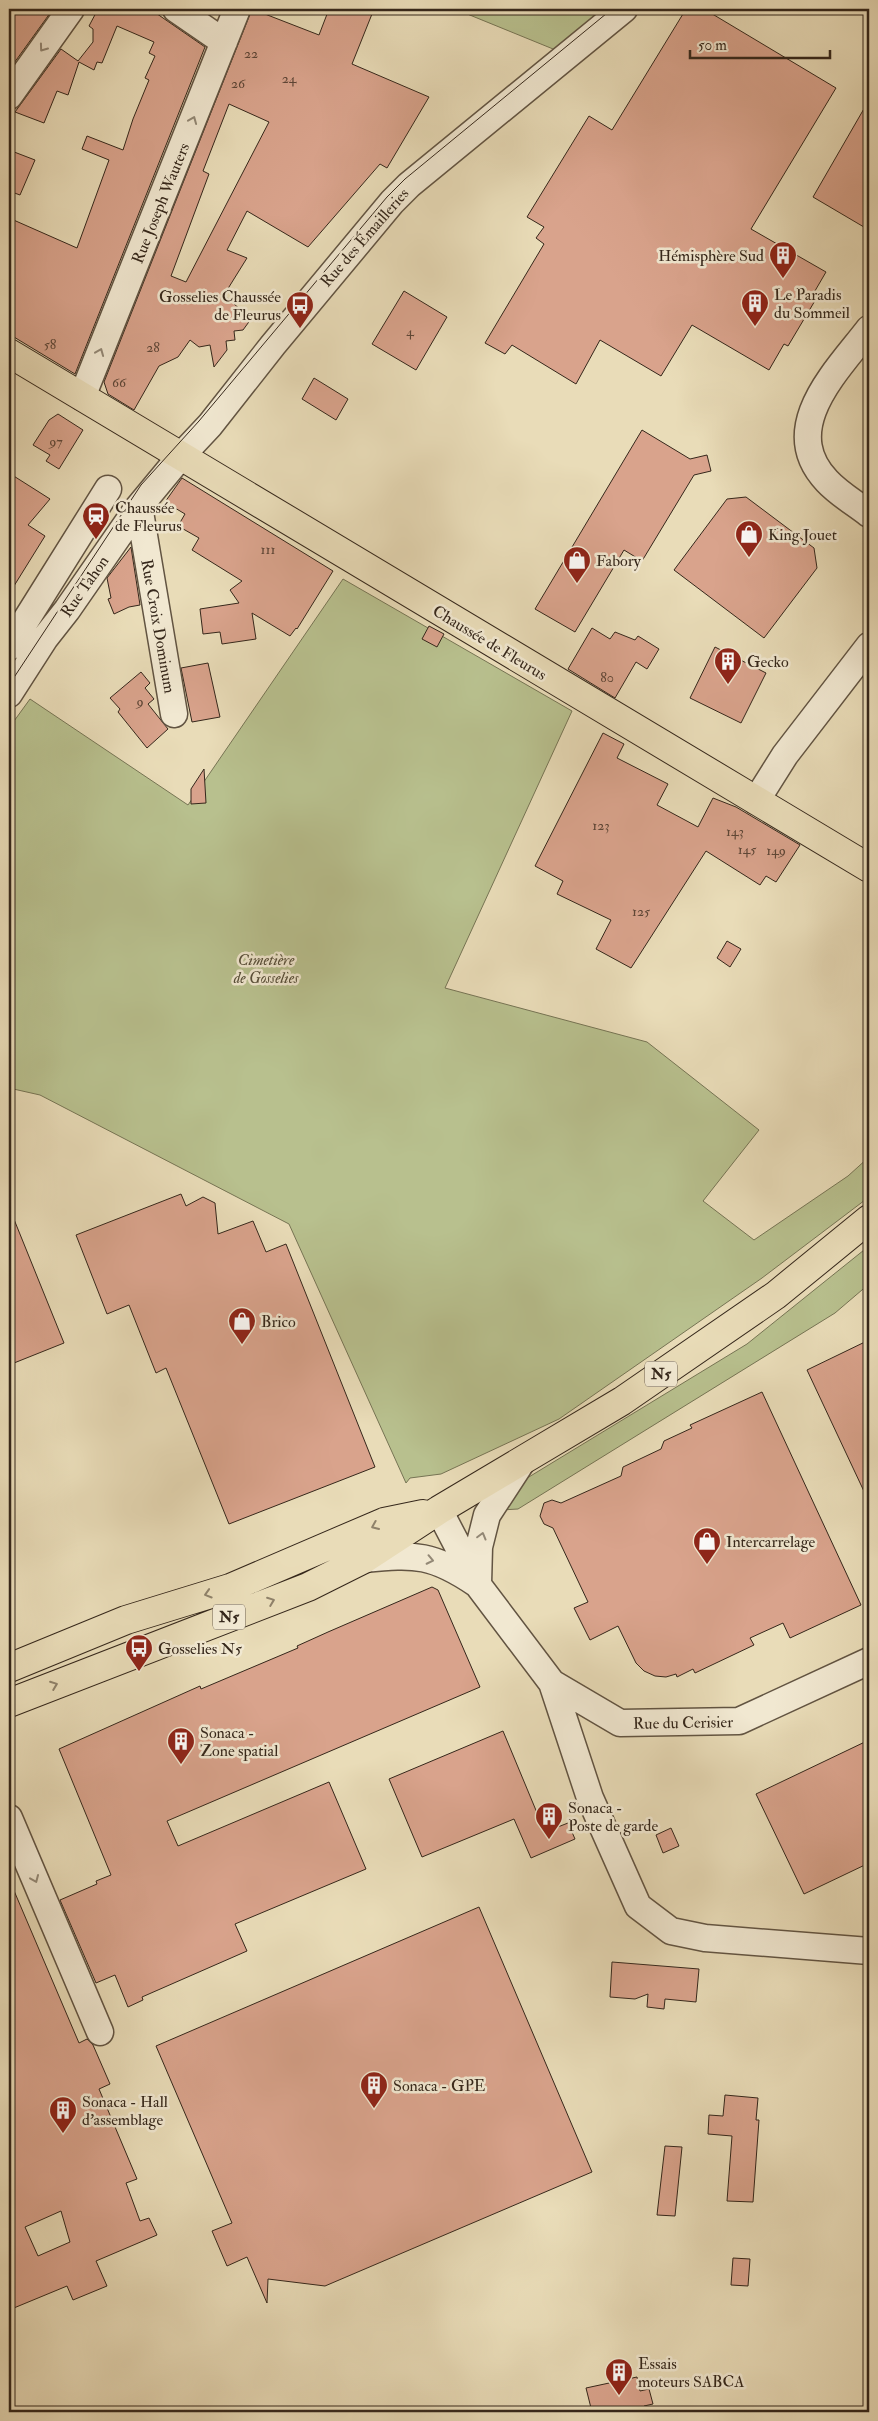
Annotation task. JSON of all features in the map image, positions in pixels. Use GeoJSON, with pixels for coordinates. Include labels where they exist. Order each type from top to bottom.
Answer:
{"type":"FeatureCollection","features":[{"type":"Feature","properties":{"kind":"main road","name":"Chaussée de Fleurus"},"geometry":{"type":"LineString","coordinates":[[9,353],[869,868]]}},
{"type":"Feature","properties":{"kind":"main road","name":"N5"},"geometry":{"type":"LineString","coordinates":[[9,1703],[308,1587],[364,1559],[439,1510],[622,1401],[776,1295],[869,1219]]}},
{"type":"Feature","properties":{"kind":"main road","name":"N5"},"geometry":{"type":"LineString","coordinates":[[9,1668],[126,1620],[230,1588],[384,1522],[439,1510]]}},
{"type":"Feature","properties":{"kind":"street"},"geometry":{"type":"LineString","coordinates":[[9,96],[71,9]]}},
{"type":"Feature","properties":{"kind":"street"},"geometry":{"type":"LineString","coordinates":[[176,9],[224,42]]}},
{"type":"Feature","properties":{"kind":"street","name":"Rue Joseph Wauters"},"geometry":{"type":"LineString","coordinates":[[82,398],[237,9]]}},
{"type":"Feature","properties":{"kind":"street","name":"Rue des Émailleries"},"geometry":{"type":"LineString","coordinates":[[180,456],[210,425],[273,345],[392,202],[409,185],[624,9]]}},
{"type":"Feature","properties":{"kind":"street"},"geometry":{"type":"LineString","coordinates":[[869,329],[822,392],[811,412],[807,428],[807,440],[813,457],[826,480],[869,514]]}},
{"type":"Feature","properties":{"kind":"street","name":"Rue Tahon"},"geometry":{"type":"LineString","coordinates":[[9,694],[45,638],[68,610],[137,509],[180,456]]}},
{"type":"Feature","properties":{"kind":"street"},"geometry":{"type":"LineString","coordinates":[[9,647],[108,489]]}},
{"type":"Feature","properties":{"kind":"street","name":"Rue Croix Dominum"},"geometry":{"type":"LineString","coordinates":[[137,509],[140,512],[174,714]]}},
{"type":"Feature","properties":{"kind":"street"},"geometry":{"type":"LineString","coordinates":[[756,801],[785,755],[869,646]]}},
{"type":"Feature","properties":{"kind":"street"},"geometry":{"type":"LineString","coordinates":[[478,1585],[479,1546],[487,1516],[523,1460]]}},
{"type":"Feature","properties":{"kind":"street","name":"Rue du Cerisier"},"geometry":{"type":"LineString","coordinates":[[439,1510],[478,1585],[552,1683],[620,1723],[739,1721],[869,1661]]}},
{"type":"Feature","properties":{"kind":"street"},"geometry":{"type":"LineString","coordinates":[[364,1559],[402,1555],[435,1560],[453,1568],[478,1585]]}},
{"type":"Feature","properties":{"kind":"street"},"geometry":{"type":"LineString","coordinates":[[552,1683],[590,1798],[638,1906],[671,1931],[705,1938],[869,1951]]}},
{"type":"Feature","properties":{"kind":"street"},"geometry":{"type":"LineString","coordinates":[[9,1818],[15,1851],[100,2032]]}},
{"type":"Feature","properties":{"kind":"green space"},"geometry":{"type":"Polygon","coordinates":[[[455,9],[610,9],[558,51],[455,9]]]}},
{"type":"Feature","properties":{"kind":"green space","name":"Cimetière de Gosselies"},"geometry":{"type":"Polygon","coordinates":[[[343,579],[572,711],[445,988],[647,1042],[759,1130],[703,1201],[754,1240],[848,1176],[869,1157],[869,1197],[762,1278],[559,1419],[441,1474],[410,1478],[406,1483],[289,1224],[40,1095],[9,1088],[9,728],[30,699],[188,805],[343,579]]]}},
{"type":"Feature","properties":{"kind":"green space"},"geometry":{"type":"Polygon","coordinates":[[[869,1246],[869,1284],[835,1313],[518,1509],[501,1510],[501,1494],[747,1344],[869,1246]]]}},
{"type":"Feature","properties":{"kind":"building"},"geometry":{"type":"Polygon","coordinates":[[[9,9],[53,9],[9,70],[9,9]]]}},
{"type":"Feature","properties":{"kind":"building"},"geometry":{"type":"Polygon","coordinates":[[[98,9],[150,9],[205,47],[75,374],[9,334],[9,218],[77,248],[109,160],[82,149],[87,136],[123,150],[149,80],[145,78],[155,56],[149,53],[154,42],[117,26],[102,63],[97,62],[94,70],[79,62],[68,95],[57,91],[44,123],[15,112],[61,49],[78,61],[93,42],[93,29],[89,26],[98,9]]]}},
{"type":"Feature","properties":{"kind":"building"},"geometry":{"type":"Polygon","coordinates":[[[252,9],[319,35],[329,9],[374,9],[352,64],[429,97],[387,168],[380,164],[308,247],[247,211],[227,250],[247,258],[224,295],[251,319],[243,330],[234,331],[235,340],[226,341],[227,350],[214,367],[210,345],[199,347],[190,340],[178,357],[159,366],[134,410],[108,394],[104,382],[252,9]],[[229,104],[203,171],[209,174],[171,276],[186,282],[269,122],[229,104]]]}},
{"type":"Feature","properties":{"kind":"building"},"geometry":{"type":"Polygon","coordinates":[[[686,9],[704,9],[836,88],[751,229],[826,272],[812,296],[816,299],[788,346],[784,344],[769,370],[692,325],[661,376],[600,340],[576,384],[512,345],[505,354],[485,343],[544,244],[536,238],[544,227],[527,217],[589,116],[612,130],[686,9]]]}},
{"type":"Feature","properties":{"kind":"building"},"geometry":{"type":"Polygon","coordinates":[[[869,100],[869,230],[813,197],[869,100]]]}},
{"type":"Feature","properties":{"kind":"building"},"geometry":{"type":"Polygon","coordinates":[[[9,150],[35,160],[20,195],[9,191],[9,150]]]}},
{"type":"Feature","properties":{"kind":"building"},"geometry":{"type":"Polygon","coordinates":[[[404,291],[447,317],[416,370],[372,344],[404,291]]]}},
{"type":"Feature","properties":{"kind":"building"},"geometry":{"type":"Polygon","coordinates":[[[314,378],[348,399],[336,420],[302,399],[314,378]]]}},
{"type":"Feature","properties":{"kind":"building"},"geometry":{"type":"Polygon","coordinates":[[[58,414],[83,430],[59,469],[46,461],[50,455],[33,445],[49,420],[58,414]]]}},
{"type":"Feature","properties":{"kind":"building"},"geometry":{"type":"Polygon","coordinates":[[[642,430],[690,459],[707,455],[711,471],[694,475],[642,561],[624,550],[575,632],[535,609],[642,430]]]}},
{"type":"Feature","properties":{"kind":"building"},"geometry":{"type":"Polygon","coordinates":[[[9,473],[50,499],[28,525],[45,536],[9,594],[9,473]]]}},
{"type":"Feature","properties":{"kind":"building"},"geometry":{"type":"Polygon","coordinates":[[[182,478],[333,571],[297,629],[290,636],[252,613],[256,639],[222,644],[220,632],[203,634],[200,609],[239,603],[230,590],[242,581],[192,550],[199,538],[178,526],[185,514],[165,502],[182,478]]]}},
{"type":"Feature","properties":{"kind":"building","name":"King Jouet"},"geometry":{"type":"Polygon","coordinates":[[[746,497],[814,548],[817,568],[764,638],[674,570],[727,499],[746,497]]]}},
{"type":"Feature","properties":{"kind":"building"},"geometry":{"type":"Polygon","coordinates":[[[131,547],[140,605],[129,607],[114,614],[108,599],[111,598],[107,578],[131,547]]]}},
{"type":"Feature","properties":{"kind":"building"},"geometry":{"type":"Polygon","coordinates":[[[429,626],[444,634],[437,647],[422,639],[429,626]]]}},
{"type":"Feature","properties":{"kind":"building"},"geometry":{"type":"Polygon","coordinates":[[[592,628],[610,639],[615,632],[635,640],[638,636],[659,649],[647,669],[636,662],[615,698],[568,669],[592,628]]]}},
{"type":"Feature","properties":{"kind":"building","name":"Gecko"},"geometry":{"type":"Polygon","coordinates":[[[715,647],[766,673],[741,723],[690,698],[715,647]]]}},
{"type":"Feature","properties":{"kind":"building"},"geometry":{"type":"Polygon","coordinates":[[[208,663],[220,717],[192,722],[181,668],[208,663]]]}},
{"type":"Feature","properties":{"kind":"building"},"geometry":{"type":"Polygon","coordinates":[[[141,672],[150,683],[145,688],[154,699],[148,704],[168,729],[147,748],[118,712],[120,709],[110,698],[141,672]]]}},
{"type":"Feature","properties":{"kind":"building"},"geometry":{"type":"Polygon","coordinates":[[[603,733],[624,744],[617,758],[668,784],[657,805],[698,827],[713,798],[736,807],[800,845],[776,882],[766,876],[760,885],[706,851],[631,968],[596,949],[611,920],[557,894],[563,881],[535,866],[603,733]]]}},
{"type":"Feature","properties":{"kind":"building"},"geometry":{"type":"Polygon","coordinates":[[[204,769],[206,803],[191,804],[191,789],[204,769]]]}},
{"type":"Feature","properties":{"kind":"building"},"geometry":{"type":"Polygon","coordinates":[[[727,941],[741,949],[730,967],[717,958],[727,941]]]}},
{"type":"Feature","properties":{"kind":"building","name":"Brico"},"geometry":{"type":"Polygon","coordinates":[[[181,1194],[186,1206],[203,1197],[215,1203],[218,1234],[253,1221],[266,1252],[286,1244],[375,1467],[229,1524],[166,1368],[156,1373],[129,1305],[107,1314],[76,1235],[181,1194]]]}},
{"type":"Feature","properties":{"kind":"building"},"geometry":{"type":"Polygon","coordinates":[[[9,1207],[64,1343],[9,1365],[9,1207]]]}},
{"type":"Feature","properties":{"kind":"building"},"geometry":{"type":"Polygon","coordinates":[[[869,1340],[869,1502],[807,1370],[869,1340]]]}},
{"type":"Feature","properties":{"kind":"building","name":"Intercarrelage"},"geometry":{"type":"Polygon","coordinates":[[[762,1392],[861,1605],[790,1638],[783,1623],[750,1638],[754,1645],[695,1673],[693,1669],[677,1677],[676,1674],[666,1677],[655,1676],[644,1671],[636,1663],[618,1626],[590,1640],[574,1608],[588,1602],[553,1528],[544,1524],[540,1516],[544,1503],[552,1500],[561,1503],[621,1476],[623,1467],[661,1449],[664,1441],[692,1428],[690,1425],[762,1392]]]}},
{"type":"Feature","properties":{"kind":"building","name":"Sonaca - Zone spatial"},"geometry":{"type":"Polygon","coordinates":[[[432,1587],[438,1590],[480,1687],[167,1821],[178,1846],[329,1782],[366,1869],[235,1924],[247,1951],[142,1997],[143,2000],[128,2007],[115,1975],[96,1983],[60,1900],[97,1884],[96,1881],[111,1875],[59,1749],[200,1686],[201,1689],[298,1648],[297,1646],[432,1587]]]}},
{"type":"Feature","properties":{"kind":"building"},"geometry":{"type":"Polygon","coordinates":[[[503,1731],[545,1832],[568,1823],[575,1839],[531,1858],[514,1819],[422,1857],[389,1779],[503,1731]]]}},
{"type":"Feature","properties":{"kind":"building"},"geometry":{"type":"Polygon","coordinates":[[[869,1740],[869,1863],[804,1894],[756,1794],[869,1740]]]}},
{"type":"Feature","properties":{"kind":"building"},"geometry":{"type":"Polygon","coordinates":[[[671,1828],[679,1846],[663,1853],[656,1835],[671,1828]]]}},
{"type":"Feature","properties":{"kind":"building","name":"Sonaca - Hall d'assemblage"},"geometry":{"type":"Polygon","coordinates":[[[9,1879],[79,2043],[87,2039],[93,2045],[110,2084],[99,2089],[137,2179],[126,2183],[140,2221],[149,2218],[157,2235],[96,2261],[107,2286],[73,2300],[67,2286],[9,2310],[9,1879]],[[61,2211],[25,2227],[38,2256],[70,2242],[61,2211]]]}},
{"type":"Feature","properties":{"kind":"building","name":"Sonaca - GPE"},"geometry":{"type":"Polygon","coordinates":[[[479,1907],[592,2172],[325,2286],[268,2279],[267,2303],[247,2257],[227,2266],[212,2231],[232,2223],[156,2046],[479,1907]]]}},
{"type":"Feature","properties":{"kind":"building"},"geometry":{"type":"Polygon","coordinates":[[[612,1962],[699,1969],[696,2002],[665,1999],[664,2009],[647,2007],[648,1994],[635,1999],[610,1997],[612,1962]]]}},
{"type":"Feature","properties":{"kind":"building"},"geometry":{"type":"Polygon","coordinates":[[[725,2095],[758,2098],[756,2120],[759,2120],[753,2202],[727,2201],[732,2136],[708,2134],[709,2115],[723,2116],[725,2095]]]}},
{"type":"Feature","properties":{"kind":"building"},"geometry":{"type":"Polygon","coordinates":[[[665,2146],[682,2147],[675,2216],[657,2215],[665,2146]]]}},
{"type":"Feature","properties":{"kind":"building"},"geometry":{"type":"Polygon","coordinates":[[[733,2258],[750,2259],[748,2286],[731,2285],[733,2258]]]}},
{"type":"Feature","properties":{"kind":"building","name":"Essais moteurs SABCA"},"geometry":{"type":"Polygon","coordinates":[[[637,2377],[640,2391],[649,2389],[653,2404],[644,2406],[645,2412],[592,2412],[586,2388],[637,2377]]]}},
{"type":"Feature","properties":{"kind":"tram line"},"geometry":{"type":"LineString","coordinates":[[9,685],[141,485],[199,421],[387,197],[405,179],[612,9]]}},
{"type":"Feature","properties":{"kind":"place","name":"Hémisphère Sud"},"geometry":{"type":"Point","coordinates":[783,279]}},
{"type":"Feature","properties":{"kind":"place","name":"Le Paradis du Sommeil"},"geometry":{"type":"Point","coordinates":[755,327]}},
{"type":"Feature","properties":{"kind":"place","name":"Gosselies Chaussée de Fleurus"},"geometry":{"type":"Point","coordinates":[300,329]}},
{"type":"Feature","properties":{"kind":"place","name":"Chaussée de Fleurus"},"geometry":{"type":"Point","coordinates":[96,540]}},
{"type":"Feature","properties":{"kind":"place","name":"King Jouet"},"geometry":{"type":"Point","coordinates":[749,558]}},
{"type":"Feature","properties":{"kind":"place","name":"Fabory"},"geometry":{"type":"Point","coordinates":[577,584]}},
{"type":"Feature","properties":{"kind":"place","name":"Gecko"},"geometry":{"type":"Point","coordinates":[728,685]}},
{"type":"Feature","properties":{"kind":"place","name":"Brico"},"geometry":{"type":"Point","coordinates":[242,1345]}},
{"type":"Feature","properties":{"kind":"place","name":"Intercarrelage"},"geometry":{"type":"Point","coordinates":[707,1565]}},
{"type":"Feature","properties":{"kind":"place","name":"Gosselies N5"},"geometry":{"type":"Point","coordinates":[139,1672]}},
{"type":"Feature","properties":{"kind":"place","name":"Sonaca - Zone spatial"},"geometry":{"type":"Point","coordinates":[181,1765]}},
{"type":"Feature","properties":{"kind":"place","name":"Sonaca - Poste de garde"},"geometry":{"type":"Point","coordinates":[549,1840]}},
{"type":"Feature","properties":{"kind":"place","name":"Sonaca - GPE"},"geometry":{"type":"Point","coordinates":[374,2109]}},
{"type":"Feature","properties":{"kind":"place","name":"Sonaca - Hall d'assemblage"},"geometry":{"type":"Point","coordinates":[63,2134]}},
{"type":"Feature","properties":{"kind":"place","name":"Essais moteurs SABCA"},"geometry":{"type":"Point","coordinates":[619,2396]}}]}
